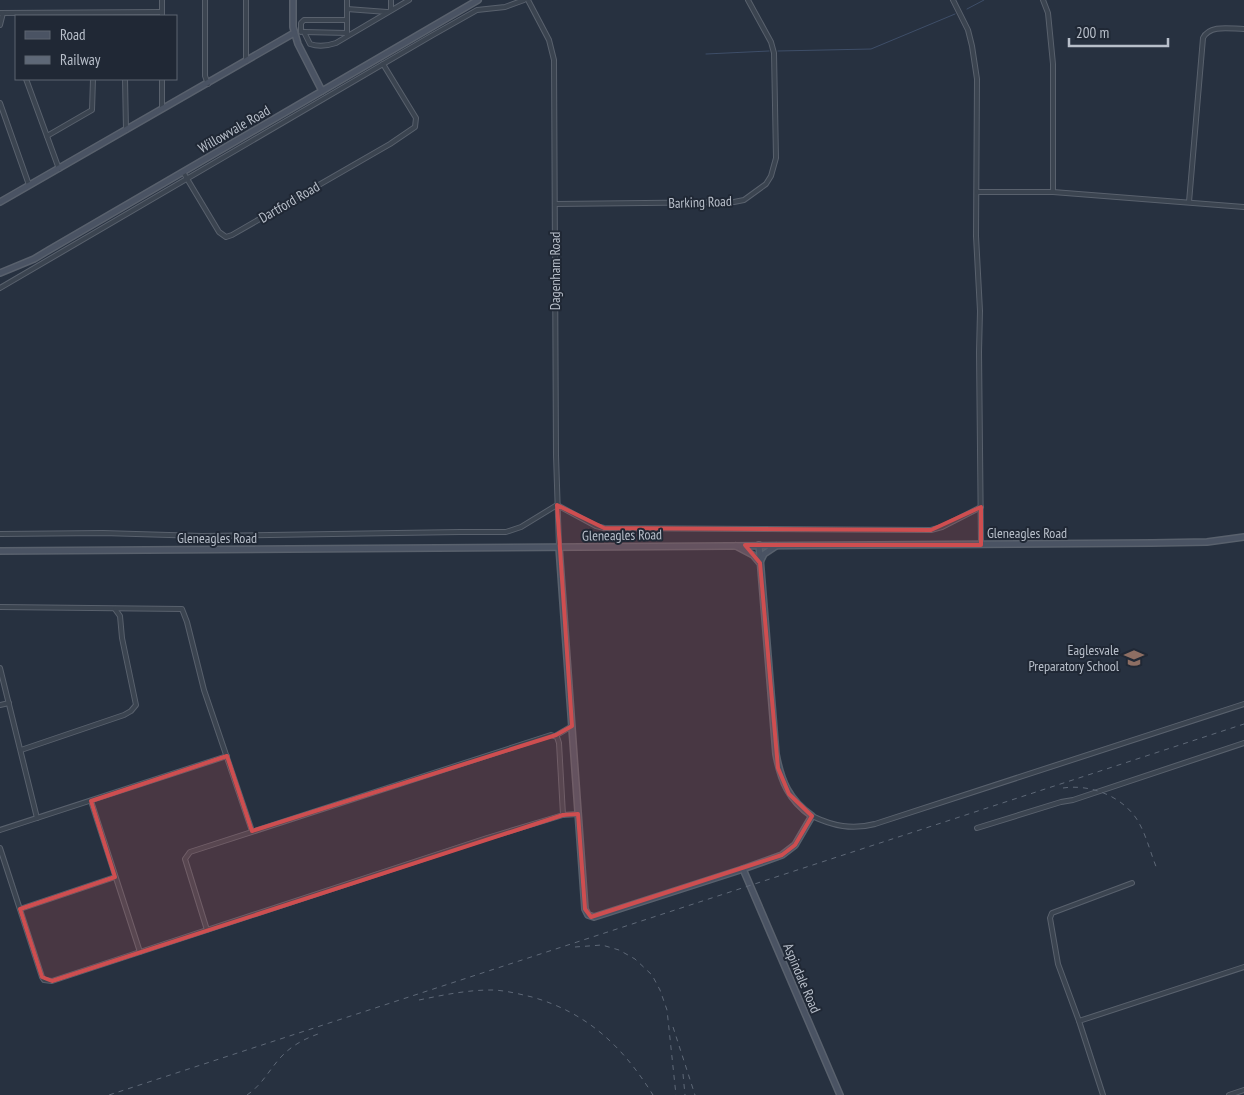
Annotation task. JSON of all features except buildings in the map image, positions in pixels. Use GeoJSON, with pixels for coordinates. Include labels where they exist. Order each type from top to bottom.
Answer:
{"type":"FeatureCollection","features":[{"type":"Feature","properties":{"kind":"street"},"geometry":{"type":"LineString","coordinates":[[0,25],[2,13],[162,14],[162,0]]}},
{"type":"Feature","properties":{"kind":"street"},"geometry":{"type":"LineString","coordinates":[[205,0],[205,76],[208,84]]}},
{"type":"Feature","properties":{"kind":"street"},"geometry":{"type":"LineString","coordinates":[[246,0],[246,60]]}},
{"type":"Feature","properties":{"kind":"street"},"geometry":{"type":"LineString","coordinates":[[292,0],[294,33],[307,64],[322,91]]}},
{"type":"Feature","properties":{"kind":"street"},"geometry":{"type":"LineString","coordinates":[[347,0],[347,34]]}},
{"type":"Feature","properties":{"kind":"street"},"geometry":{"type":"LineString","coordinates":[[390,11],[391,0]]}},
{"type":"Feature","properties":{"kind":"street"},"geometry":{"type":"LineString","coordinates":[[347,20],[304,20],[301,23],[303,32],[310,44],[327,46],[336,43],[347,34],[409,0]]}},
{"type":"Feature","properties":{"kind":"street","name":"Willowvale Road"},"geometry":{"type":"LineString","coordinates":[[0,274],[34,259],[478,0]]}},
{"type":"Feature","properties":{"kind":"street"},"geometry":{"type":"LineString","coordinates":[[0,288],[477,10],[505,7],[524,0]]}},
{"type":"Feature","properties":{"kind":"street","name":"Dagenham Road"},"geometry":{"type":"LineString","coordinates":[[528,0],[549,40],[554,60],[557,505],[559,547]]}},
{"type":"Feature","properties":{"kind":"street","name":"Barking Road"},"geometry":{"type":"LineString","coordinates":[[555,204],[734,202],[744,200],[766,184],[771,176],[776,158],[775,60],[771,42],[748,0]]}},
{"type":"Feature","properties":{"kind":"street"},"geometry":{"type":"LineString","coordinates":[[953,0],[968,30],[976,63],[978,132],[976,236],[980,312],[981,545]]}},
{"type":"Feature","properties":{"kind":"street"},"geometry":{"type":"LineString","coordinates":[[1043,0],[1048,13],[1053,64],[1053,192]]}},
{"type":"Feature","properties":{"kind":"street"},"geometry":{"type":"LineString","coordinates":[[347,9],[390,11]]}},
{"type":"Feature","properties":{"kind":"street"},"geometry":{"type":"LineString","coordinates":[[1189,202],[1203,38],[1207,32],[1212,30],[1244,30]]}},
{"type":"Feature","properties":{"kind":"street"},"geometry":{"type":"LineString","coordinates":[[0,202],[294,33],[347,34]]}},
{"type":"Feature","properties":{"kind":"street","name":"Dartford Road"},"geometry":{"type":"LineString","coordinates":[[183,172],[215,226],[223,236],[229,236],[412,130],[416,124],[416,118],[382,64]]}},
{"type":"Feature","properties":{"kind":"street"},"geometry":{"type":"LineString","coordinates":[[26,80],[59,169]]}},
{"type":"Feature","properties":{"kind":"street"},"geometry":{"type":"LineString","coordinates":[[46,136],[92,110],[93,80]]}},
{"type":"Feature","properties":{"kind":"street"},"geometry":{"type":"LineString","coordinates":[[125,80],[126,130]]}},
{"type":"Feature","properties":{"kind":"street"},"geometry":{"type":"LineString","coordinates":[[162,80],[162,109]]}},
{"type":"Feature","properties":{"kind":"street"},"geometry":{"type":"LineString","coordinates":[[0,103],[29,185]]}},
{"type":"Feature","properties":{"kind":"street"},"geometry":{"type":"LineString","coordinates":[[977,192],[1053,192],[1244,207]]}},
{"type":"Feature","properties":{"kind":"street"},"geometry":{"type":"LineString","coordinates":[[0,534],[103,533],[202,536],[506,532],[517,529],[557,505],[596,526],[604,528],[931,530],[942,527],[980,506]]}},
{"type":"Feature","properties":{"kind":"street","name":"Gleneagles Road"},"geometry":{"type":"LineString","coordinates":[[0,551],[1186,543],[1244,537]]}},
{"type":"Feature","properties":{"kind":"street"},"geometry":{"type":"LineString","coordinates":[[759,545],[778,768],[789,794],[798,806],[812,816],[841,827],[860,827],[875,824],[1244,704]]}},
{"type":"Feature","properties":{"kind":"street"},"geometry":{"type":"LineString","coordinates":[[760,563],[764,554],[779,545]]}},
{"type":"Feature","properties":{"kind":"street"},"geometry":{"type":"LineString","coordinates":[[735,546],[753,555],[760,563]]}},
{"type":"Feature","properties":{"kind":"street"},"geometry":{"type":"LineString","coordinates":[[559,547],[585,909],[589,916],[597,916],[774,858],[789,851],[797,842],[812,816]]}},
{"type":"Feature","properties":{"kind":"street"},"geometry":{"type":"LineString","coordinates":[[0,607],[182,609],[204,690],[252,831]]}},
{"type":"Feature","properties":{"kind":"street"},"geometry":{"type":"LineString","coordinates":[[21,750],[124,715],[136,705],[123,646],[120,616],[115,609]]}},
{"type":"Feature","properties":{"kind":"street"},"geometry":{"type":"LineString","coordinates":[[0,668],[37,818]]}},
{"type":"Feature","properties":{"kind":"street"},"geometry":{"type":"LineString","coordinates":[[0,705],[9,703]]}},
{"type":"Feature","properties":{"kind":"street"},"geometry":{"type":"LineString","coordinates":[[207,930],[185,859],[190,852],[546,736],[555,736],[572,726]]}},
{"type":"Feature","properties":{"kind":"street"},"geometry":{"type":"LineString","coordinates":[[555,736],[559,743],[563,815]]}},
{"type":"Feature","properties":{"kind":"street"},"geometry":{"type":"LineString","coordinates":[[977,828],[1073,800],[1244,743]]}},
{"type":"Feature","properties":{"kind":"street"},"geometry":{"type":"LineString","coordinates":[[0,830],[227,756]]}},
{"type":"Feature","properties":{"kind":"street"},"geometry":{"type":"LineString","coordinates":[[91,801],[140,952]]}},
{"type":"Feature","properties":{"kind":"street"},"geometry":{"type":"LineString","coordinates":[[0,848],[44,980],[52,981],[563,815],[578,814]]}},
{"type":"Feature","properties":{"kind":"street","name":"Aspindale Road"},"geometry":{"type":"LineString","coordinates":[[743,869],[840,1095]]}},
{"type":"Feature","properties":{"kind":"street"},"geometry":{"type":"LineString","coordinates":[[20,909],[115,877]]}},
{"type":"Feature","properties":{"kind":"street"},"geometry":{"type":"LineString","coordinates":[[1103,1095],[1080,1021],[1058,964],[1050,918],[1052,913],[1132,883]]}},
{"type":"Feature","properties":{"kind":"street"},"geometry":{"type":"LineString","coordinates":[[1080,1021],[1244,967]]}},
{"type":"Feature","properties":{"kind":"street"},"geometry":{"type":"LineString","coordinates":[[1230,1095],[1244,1090]]}},
{"type":"Feature","properties":{"kind":"highlighted area"},"geometry":{"type":"Polygon","coordinates":[[[557,505],[604,528],[931,530],[981,507],[981,545],[745,545],[760,563],[778,768],[789,794],[812,816],[795,845],[782,855],[591,917],[585,909],[578,814],[563,815],[52,981],[42,977],[20,909],[115,877],[91,801],[227,756],[252,831],[556,735],[572,726],[557,505]]]}},
{"type":"Feature","properties":{"kind":"waterway"},"geometry":{"type":"LineString","coordinates":[[967,9],[984,0]]}},
{"type":"Feature","properties":{"kind":"waterway"},"geometry":{"type":"LineString","coordinates":[[778,51],[871,49],[955,14]]}},
{"type":"Feature","properties":{"kind":"waterway"},"geometry":{"type":"LineString","coordinates":[[706,54],[769,51]]}},
{"type":"Feature","properties":{"kind":"railway"},"geometry":{"type":"LineString","coordinates":[[109,1095],[1244,724]]}},
{"type":"Feature","properties":{"kind":"railway"},"geometry":{"type":"LineString","coordinates":[[1063,788],[1073,787],[1093,790],[1113,797],[1122,803],[1136,818],[1157,869]]}},
{"type":"Feature","properties":{"kind":"railway"},"geometry":{"type":"LineString","coordinates":[[575,947],[602,945],[619,950],[635,959],[652,975],[667,1010],[676,1095]]}},
{"type":"Feature","properties":{"kind":"railway"},"geometry":{"type":"LineString","coordinates":[[419,1000],[464,992],[491,990],[506,991],[552,1004],[587,1022],[602,1034],[629,1062],[653,1095]]}},
{"type":"Feature","properties":{"kind":"railway"},"geometry":{"type":"LineString","coordinates":[[673,1027],[695,1095]]}},
{"type":"Feature","properties":{"kind":"railway"},"geometry":{"type":"LineString","coordinates":[[247,1095],[257,1087],[289,1049],[318,1034]]}},
{"type":"Feature","properties":{"kind":"railway"},"geometry":{"type":"LineString","coordinates":[[683,1074],[685,1095]]}},
{"type":"Feature","properties":{"kind":"place","name":"Eaglesvale Preparatory School"},"geometry":{"type":"Point","coordinates":[1134,658]}}]}
